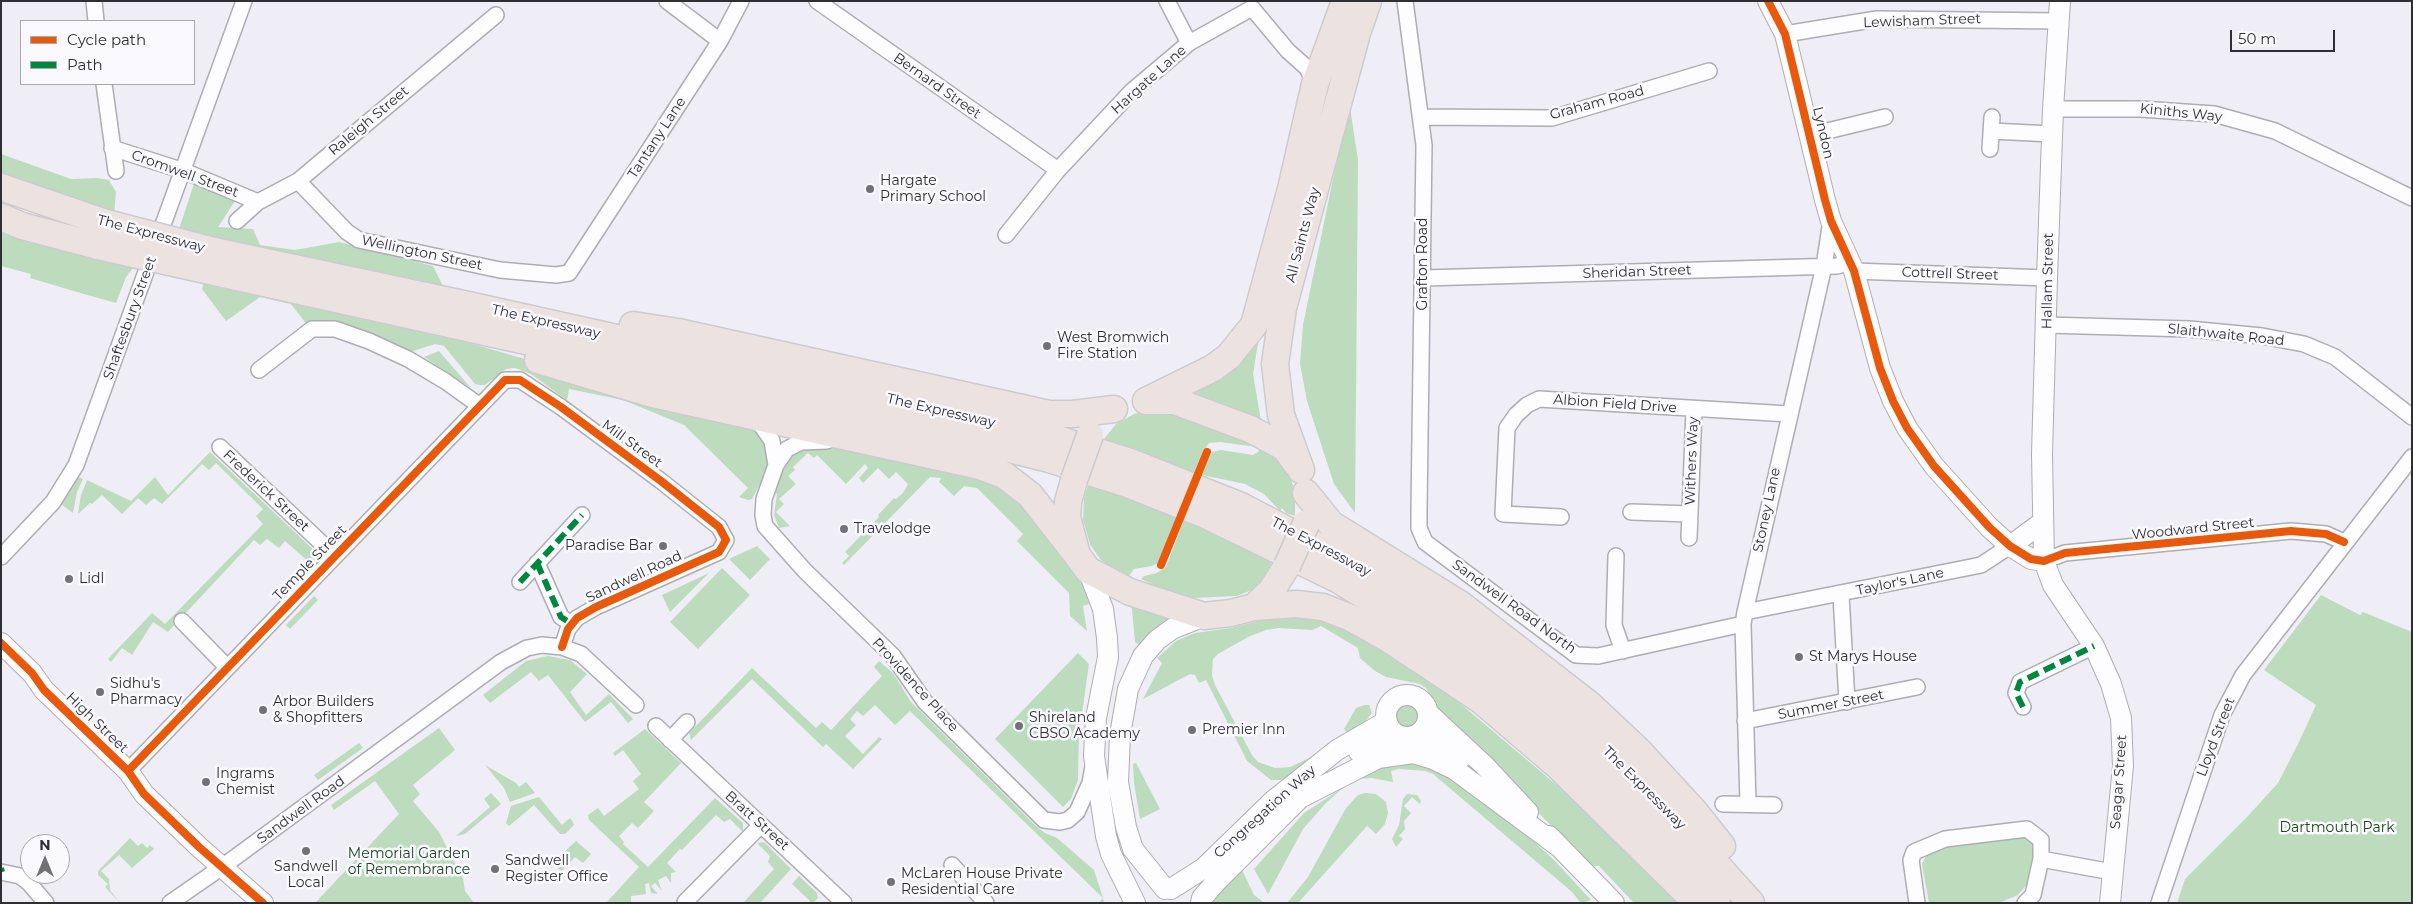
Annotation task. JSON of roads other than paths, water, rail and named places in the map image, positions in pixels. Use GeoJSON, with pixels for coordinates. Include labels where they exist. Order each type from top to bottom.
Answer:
{"type":"FeatureCollection","features":[{"type":"Feature","properties":{"kind":"highway","name":"All Saints Way"},"geometry":{"type":"LineString","coordinates":[[1146,401],[1213,368],[1229,356],[1254,325],[1288,198],[1315,84],[1346,1]]}},
{"type":"Feature","properties":{"kind":"highway","name":"All Saints Way"},"geometry":{"type":"LineString","coordinates":[[1304,482],[1281,415],[1274,364],[1283,308],[1357,33],[1368,1]]}},
{"type":"Feature","properties":{"kind":"highway","name":"The Expressway"},"geometry":{"type":"LineString","coordinates":[[1,187],[100,234]]}},
{"type":"Feature","properties":{"kind":"highway","name":"The Expressway"},"geometry":{"type":"LineString","coordinates":[[1,217],[22,226],[100,234],[449,315],[1049,459],[1125,483],[1208,516],[1337,579],[1409,622],[1495,684],[1573,748],[1664,837],[1717,903]]}},
{"type":"Feature","properties":{"kind":"highway","name":"The Expressway"},"geometry":{"type":"LineString","coordinates":[[212,261],[395,312],[449,315],[950,412],[1054,438],[1134,463],[1242,506],[1377,577],[1483,647],[1583,729],[1679,823],[1751,903]]}},
{"type":"Feature","properties":{"kind":"highway"},"geometry":{"type":"LineString","coordinates":[[449,315],[530,309],[678,332],[1049,414],[1073,414],[1114,409],[1146,401],[1175,401],[1250,429],[1284,447],[1331,524],[1460,604],[1590,705],[1639,751],[1695,812],[1766,903]]}},
{"type":"Feature","properties":{"kind":"highway"},"geometry":{"type":"LineString","coordinates":[[449,315],[524,355],[653,394],[980,466],[1004,475],[1030,495],[1083,562],[1130,592],[1204,616],[1231,613],[1254,607],[1305,605],[1323,607],[1351,618],[1387,638],[1482,701],[1558,766],[1697,903]]}},
{"type":"Feature","properties":{"kind":"highway"},"geometry":{"type":"LineString","coordinates":[[1083,562],[1067,517],[1074,480],[1090,434],[1097,423],[1114,409]]}},
{"type":"Feature","properties":{"kind":"highway"},"geometry":{"type":"LineString","coordinates":[[1254,607],[1271,591],[1286,566],[1306,524],[1309,511],[1304,482]]}},
{"type":"Feature","properties":{"kind":"street"},"geometry":{"type":"LineString","coordinates":[[94,1],[96,20]]}},
{"type":"Feature","properties":{"kind":"street","name":"Shaftesbury Street"},"geometry":{"type":"LineString","coordinates":[[1,557],[53,502],[76,465],[244,1]]}},
{"type":"Feature","properties":{"kind":"street"},"geometry":{"type":"LineString","coordinates":[[667,1],[721,39]]}},
{"type":"Feature","properties":{"kind":"street","name":"Tantany Lane"},"geometry":{"type":"LineString","coordinates":[[569,273],[721,39],[741,1]]}},
{"type":"Feature","properties":{"kind":"street","name":"Bernard Street"},"geometry":{"type":"LineString","coordinates":[[817,1],[1058,170]]}},
{"type":"Feature","properties":{"kind":"street"},"geometry":{"type":"LineString","coordinates":[[1167,1],[1190,43]]}},
{"type":"Feature","properties":{"kind":"street","name":"Grafton Road"},"geometry":{"type":"LineString","coordinates":[[1405,1],[1422,117],[1424,145],[1424,278],[1419,528]]}},
{"type":"Feature","properties":{"kind":"street","name":"Lyndon"},"geometry":{"type":"LineString","coordinates":[[1768,1],[1785,34],[1831,221],[1852,266],[1880,368],[1892,401],[1907,428],[1934,466],[1989,526],[2010,546],[2031,559],[2044,561]]}},
{"type":"Feature","properties":{"kind":"street","name":"Hargate Lane"},"geometry":{"type":"LineString","coordinates":[[1006,235],[1058,170],[1132,91],[1190,43],[1257,5],[1288,51],[1307,68],[1315,84]]}},
{"type":"Feature","properties":{"kind":"street","name":"Lewisham Street"},"geometry":{"type":"LineString","coordinates":[[1785,34],[1877,20],[2060,11]]}},
{"type":"Feature","properties":{"kind":"street","name":"Hallam Street"},"geometry":{"type":"LineString","coordinates":[[2044,561],[2042,454],[2047,278],[2053,109],[2060,11]]}},
{"type":"Feature","properties":{"kind":"street","name":"Raleigh Street"},"geometry":{"type":"LineString","coordinates":[[237,221],[258,202],[298,181],[496,15]]}},
{"type":"Feature","properties":{"kind":"street"},"geometry":{"type":"LineString","coordinates":[[1288,51],[1308,55],[1328,47]]}},
{"type":"Feature","properties":{"kind":"street","name":"Graham Road"},"geometry":{"type":"LineString","coordinates":[[1422,117],[1552,118],[1710,71]]}},
{"type":"Feature","properties":{"kind":"street"},"geometry":{"type":"LineString","coordinates":[[104,85],[116,171]]}},
{"type":"Feature","properties":{"kind":"street","name":"Kiniths Way"},"geometry":{"type":"LineString","coordinates":[[2053,109],[2141,109],[2214,114],[2275,131],[2412,198]]}},
{"type":"Feature","properties":{"kind":"street"},"geometry":{"type":"LineString","coordinates":[[1811,135],[1884,117]]}},
{"type":"Feature","properties":{"kind":"street"},"geometry":{"type":"LineString","coordinates":[[1990,149],[1991,124],[2052,134]]}},
{"type":"Feature","properties":{"kind":"street","name":"Cromwell Street"},"geometry":{"type":"LineString","coordinates":[[112,148],[184,171],[258,202]]}},
{"type":"Feature","properties":{"kind":"street","name":"Wellington Street"},"geometry":{"type":"LineString","coordinates":[[298,181],[347,232],[358,240],[500,270],[556,274],[569,273]]}},
{"type":"Feature","properties":{"kind":"street","name":"Stoney Lane"},"geometry":{"type":"LineString","coordinates":[[1748,804],[1744,618],[1788,414],[1824,266],[1831,221]]}},
{"type":"Feature","properties":{"kind":"street","name":"Sheridan Street"},"geometry":{"type":"LineString","coordinates":[[1424,278],[1852,266]]}},
{"type":"Feature","properties":{"kind":"street","name":"Cottrell Street"},"geometry":{"type":"LineString","coordinates":[[1852,266],[2047,278]]}},
{"type":"Feature","properties":{"kind":"street","name":"Slaithwaite Road"},"geometry":{"type":"LineString","coordinates":[[2047,326],[2189,329],[2262,336],[2304,344],[2335,358],[2412,417]]}},
{"type":"Feature","properties":{"kind":"street"},"geometry":{"type":"LineString","coordinates":[[259,370],[312,329],[335,329],[369,341],[408,359],[445,381],[480,406]]}},
{"type":"Feature","properties":{"kind":"street","name":"Temple Street"},"geometry":{"type":"LineString","coordinates":[[128,771],[334,555],[505,380],[514,379]]}},
{"type":"Feature","properties":{"kind":"street","name":"Mill Street"},"geometry":{"type":"LineString","coordinates":[[514,379],[520,380],[561,407],[661,481],[719,527],[726,540]]}},
{"type":"Feature","properties":{"kind":"street","name":"Albion Field Drive"},"geometry":{"type":"LineString","coordinates":[[1561,516],[1504,514],[1507,428],[1516,415],[1527,405],[1539,399],[1564,399],[1788,414]]}},
{"type":"Feature","properties":{"kind":"street","name":"Withers Way"},"geometry":{"type":"LineString","coordinates":[[1689,538],[1694,409]]}},
{"type":"Feature","properties":{"kind":"street"},"geometry":{"type":"LineString","coordinates":[[741,414],[760,425],[772,441],[776,465]]}},
{"type":"Feature","properties":{"kind":"street"},"geometry":{"type":"LineString","coordinates":[[776,465],[787,449],[801,442],[863,440]]}},
{"type":"Feature","properties":{"kind":"street","name":"Frederick Street"},"geometry":{"type":"LineString","coordinates":[[220,447],[334,555]]}},
{"type":"Feature","properties":{"kind":"street","name":"Lloyd Street"},"geometry":{"type":"LineString","coordinates":[[2160,903],[2222,716],[2238,683],[2259,652],[2344,542],[2412,458]]}},
{"type":"Feature","properties":{"kind":"street","name":"Providence Place"},"geometry":{"type":"LineString","coordinates":[[776,465],[764,498],[763,515],[765,526],[804,571],[893,656],[925,702],[1044,820],[1060,822],[1068,820],[1077,812],[1090,784],[1094,756]]}},
{"type":"Feature","properties":{"kind":"street","name":"Withers Way"},"geometry":{"type":"LineString","coordinates":[[1631,512],[1690,514]]}},
{"type":"Feature","properties":{"kind":"street"},"geometry":{"type":"LineString","coordinates":[[520,582],[582,515]]}},
{"type":"Feature","properties":{"kind":"street","name":"Taylor's Lane"},"geometry":{"type":"LineString","coordinates":[[1744,618],[1981,565],[2043,522]]}},
{"type":"Feature","properties":{"kind":"street","name":"Sandwell Road North"},"geometry":{"type":"LineString","coordinates":[[1419,528],[1424,542],[1576,655],[1586,657],[1623,651],[1744,618]]}},
{"type":"Feature","properties":{"kind":"street","name":"Woodward Street"},"geometry":{"type":"LineString","coordinates":[[2044,561],[2065,553],[2291,531],[2326,534],[2344,542]]}},
{"type":"Feature","properties":{"kind":"street","name":"Sandwell Road"},"geometry":{"type":"LineString","coordinates":[[572,624],[577,618],[596,607],[719,552],[726,540]]}},
{"type":"Feature","properties":{"kind":"street"},"geometry":{"type":"LineString","coordinates":[[1620,561],[1614,625],[1623,651]]}},
{"type":"Feature","properties":{"kind":"street","name":"Seagar Street"},"geometry":{"type":"LineString","coordinates":[[2044,561],[2053,585],[2094,646],[2112,684],[2122,718],[2123,766],[2110,903]]}},
{"type":"Feature","properties":{"kind":"street"},"geometry":{"type":"LineString","coordinates":[[1083,562],[1103,609],[1107,638],[1108,657],[1096,718],[1094,756],[1106,836],[1111,854],[1135,903]]}},
{"type":"Feature","properties":{"kind":"street"},"geometry":{"type":"LineString","coordinates":[[537,563],[561,617],[572,624],[562,647],[581,654],[636,705]]}},
{"type":"Feature","properties":{"kind":"street"},"geometry":{"type":"LineString","coordinates":[[1841,595],[1847,702]]}},
{"type":"Feature","properties":{"kind":"street"},"geometry":{"type":"LineString","coordinates":[[1194,903],[1184,893],[1168,889],[1134,849],[1126,827],[1118,782],[1120,735],[1128,689],[1143,656],[1157,640],[1172,629],[1204,616]]}},
{"type":"Feature","properties":{"kind":"street"},"geometry":{"type":"LineString","coordinates":[[182,621],[227,667]]}},
{"type":"Feature","properties":{"kind":"street","name":"High Street"},"geometry":{"type":"LineString","coordinates":[[1,643],[32,673],[44,690],[128,771],[144,794],[263,903]]}},
{"type":"Feature","properties":{"kind":"street","name":"Sandwell Road"},"geometry":{"type":"LineString","coordinates":[[170,903],[507,659],[528,648],[542,645],[562,647]]}},
{"type":"Feature","properties":{"kind":"street"},"geometry":{"type":"LineString","coordinates":[[2023,707],[2016,693],[2020,682],[2094,646]]}},
{"type":"Feature","properties":{"kind":"street","name":"High Street"},"geometry":{"type":"LineString","coordinates":[[1,660],[39,689],[44,690]]}},
{"type":"Feature","properties":{"kind":"street","name":"Summer Street"},"geometry":{"type":"LineString","coordinates":[[1745,721],[1917,688]]}},
{"type":"Feature","properties":{"kind":"street","name":"Congregation Way"},"geometry":{"type":"LineString","coordinates":[[1518,802],[1465,762],[1428,740],[1393,732],[1386,721],[1389,706],[1402,696],[1411,695],[1419,699],[1425,705],[1428,713],[1484,766],[1614,903]]}},
{"type":"Feature","properties":{"kind":"street"},"geometry":{"type":"LineString","coordinates":[[1409,737],[1423,730],[1428,721],[1428,713]]}},
{"type":"Feature","properties":{"kind":"street","name":"Congregation Way"},"geometry":{"type":"LineString","coordinates":[[1143,903],[1155,891],[1168,889],[1204,868],[1274,800],[1337,750],[1386,721]]}},
{"type":"Feature","properties":{"kind":"street"},"geometry":{"type":"LineString","coordinates":[[670,740],[687,722]]}},
{"type":"Feature","properties":{"kind":"street","name":"Bratt Street"},"geometry":{"type":"LineString","coordinates":[[656,726],[761,825],[835,900]]}},
{"type":"Feature","properties":{"kind":"street","name":"Congregation Way"},"geometry":{"type":"LineString","coordinates":[[1201,903],[1202,898],[1216,882],[1294,802],[1336,766],[1378,740],[1409,737]]}},
{"type":"Feature","properties":{"kind":"street"},"geometry":{"type":"LineString","coordinates":[[1294,802],[1378,758],[1413,753],[1433,759],[1454,769],[1558,846]]}},
{"type":"Feature","properties":{"kind":"street"},"geometry":{"type":"LineString","coordinates":[[1723,804],[1774,805]]}},
{"type":"Feature","properties":{"kind":"street"},"geometry":{"type":"LineString","coordinates":[[685,902],[761,825]]}},
{"type":"Feature","properties":{"kind":"street"},"geometry":{"type":"LineString","coordinates":[[1917,903],[1911,860],[1914,852],[1922,847],[1945,839],[2027,829],[2041,840],[2040,859],[2033,895],[2025,903]]}},
{"type":"Feature","properties":{"kind":"street"},"geometry":{"type":"LineString","coordinates":[[2040,859],[2112,872]]}},
{"type":"Feature","properties":{"kind":"street"},"geometry":{"type":"LineString","coordinates":[[952,865],[970,888],[986,903]]}},
{"type":"Feature","properties":{"kind":"street"},"geometry":{"type":"LineString","coordinates":[[1,868],[1,872],[20,876],[29,883],[46,903]]}},
{"type":"Feature","properties":{"kind":"place","name":"Hargate Primary School"},"geometry":{"type":"Point","coordinates":[870,189]}},
{"type":"Feature","properties":{"kind":"place","name":"West Bromwich Fire Station"},"geometry":{"type":"Point","coordinates":[1047,346]}},
{"type":"Feature","properties":{"kind":"place","name":"Travelodge"},"geometry":{"type":"Point","coordinates":[844,529]}},
{"type":"Feature","properties":{"kind":"place","name":"Paradise Bar"},"geometry":{"type":"Point","coordinates":[663,546]}},
{"type":"Feature","properties":{"kind":"place","name":"Lidl"},"geometry":{"type":"Point","coordinates":[69,579]}},
{"type":"Feature","properties":{"kind":"place","name":"St Marys House"},"geometry":{"type":"Point","coordinates":[1799,657]}},
{"type":"Feature","properties":{"kind":"place","name":"Sidhu's Pharmacy"},"geometry":{"type":"Point","coordinates":[100,692]}},
{"type":"Feature","properties":{"kind":"place","name":"Arbor Builders & Shopfitters"},"geometry":{"type":"Point","coordinates":[263,710]}},
{"type":"Feature","properties":{"kind":"place","name":"Shireland CBSO Academy"},"geometry":{"type":"Point","coordinates":[1019,726]}},
{"type":"Feature","properties":{"kind":"place","name":"Premier Inn"},"geometry":{"type":"Point","coordinates":[1192,730]}},
{"type":"Feature","properties":{"kind":"place","name":"Ingrams Chemist"},"geometry":{"type":"Point","coordinates":[206,782]}},
{"type":"Feature","properties":{"kind":"place","name":"Sandwell Local"},"geometry":{"type":"Point","coordinates":[306,851]}},
{"type":"Feature","properties":{"kind":"place","name":"Sandwell Register Office"},"geometry":{"type":"Point","coordinates":[495,869]}},
{"type":"Feature","properties":{"kind":"place","name":"McLaren House Private Residential Care"},"geometry":{"type":"Point","coordinates":[891,882]}},
{"type":"Feature","properties":{"kind":"park label","name":"Dartmouth Park"},"geometry":{"type":"Point","coordinates":[2337,828]}},
{"type":"Feature","properties":{"kind":"park label","name":"Memorial Garden of Remembrance"},"geometry":{"type":"Point","coordinates":[409,862]}}]}
